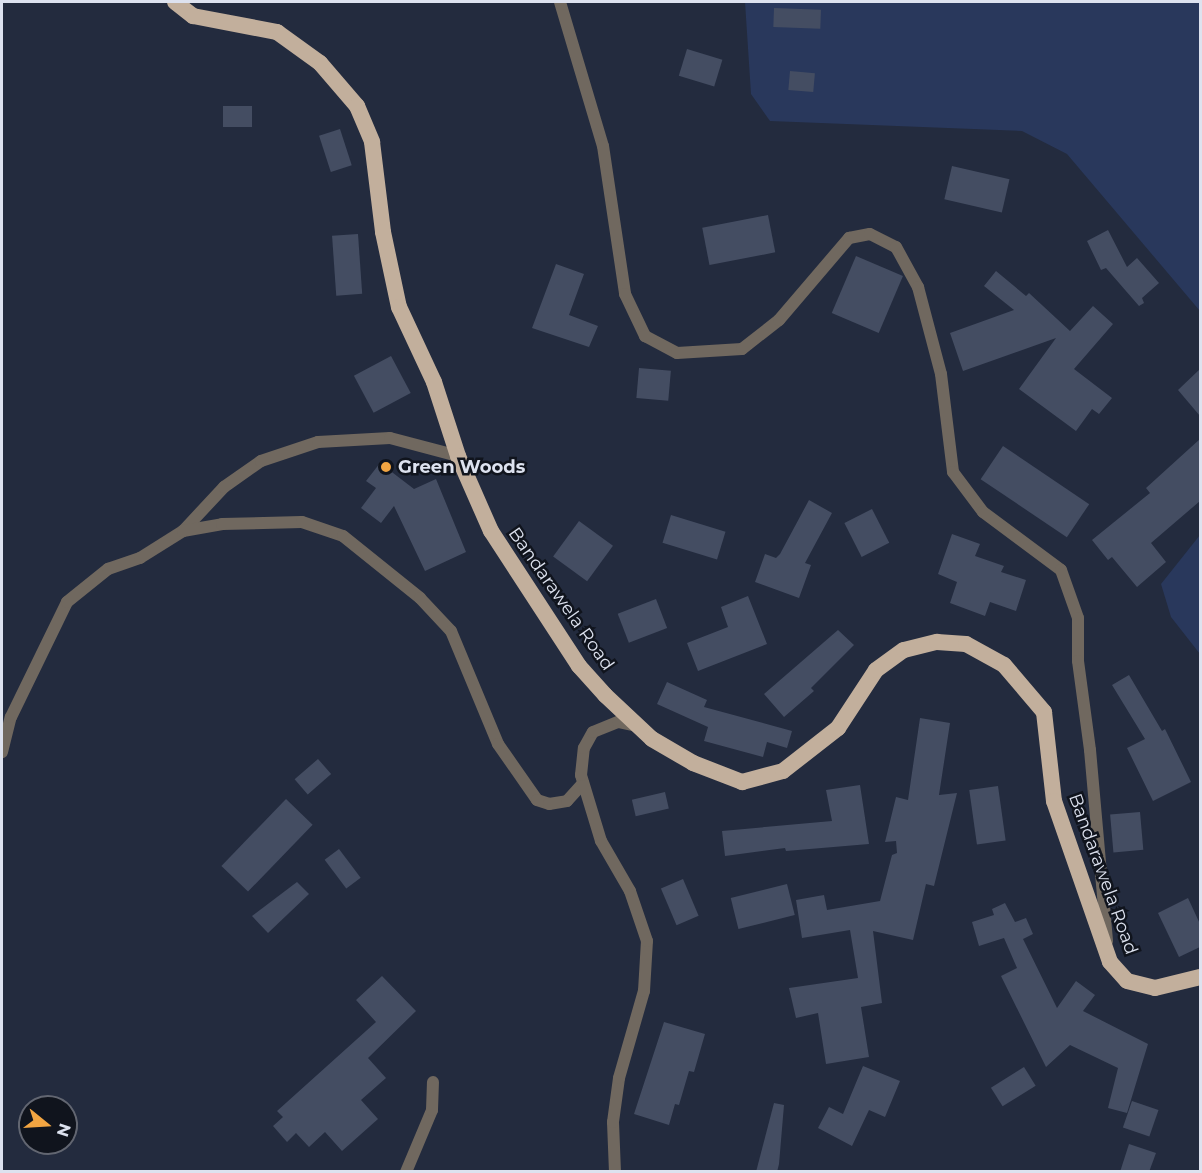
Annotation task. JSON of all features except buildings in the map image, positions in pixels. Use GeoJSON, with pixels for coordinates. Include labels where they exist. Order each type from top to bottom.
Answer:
{"type":"FeatureCollection","features":[{"type":"Feature","properties":{"kind":"highway","name":"Bandarawela Road"},"geometry":{"type":"LineString","coordinates":[[175,2],[193,16],[277,32],[320,63],[357,106],[372,142],[383,232],[399,307],[434,382],[458,456],[491,531],[579,666],[638,726],[693,763],[742,782],[783,771],[838,728],[876,670],[904,650],[937,642],[966,644],[1004,665],[1044,712],[1054,801],[1110,962],[1127,981],[1155,988],[1200,977]]}},
{"type":"Feature","properties":{"kind":"lane"},"geometry":{"type":"LineString","coordinates":[[561,2],[603,146],[625,294],[645,336],[677,353],[742,349],[779,320],[849,238],[870,234],[896,247],[918,287],[941,374],[953,472],[983,512],[1061,570],[1078,618],[1077,661],[1090,750],[1108,951]]}},
{"type":"Feature","properties":{"kind":"lane"},"geometry":{"type":"LineString","coordinates":[[2,752],[11,717],[66,602],[108,569],[140,558],[183,531],[224,487],[261,461],[318,442],[390,438],[458,456]]}},
{"type":"Feature","properties":{"kind":"lane"},"geometry":{"type":"LineString","coordinates":[[183,531],[222,524],[302,522],[344,536],[420,598],[450,631],[498,744],[537,800],[549,804],[567,801],[583,783]]}},
{"type":"Feature","properties":{"kind":"lane"},"geometry":{"type":"LineString","coordinates":[[615,1172],[613,1122],[619,1077],[644,991],[647,941],[630,891],[601,842],[583,783],[584,748],[593,732],[604,725],[618,723],[638,726]]}},
{"type":"Feature","properties":{"kind":"lane"},"geometry":{"type":"LineString","coordinates":[[406,1172],[432,1110],[433,1082]]}},
{"type":"Feature","properties":{"kind":"shaded area"},"geometry":{"type":"Polygon","coordinates":[[[745,2],[1200,2],[1200,311],[1067,154],[1022,131],[770,121],[751,94],[745,2]]]}},
{"type":"Feature","properties":{"kind":"shaded area"},"geometry":{"type":"Polygon","coordinates":[[[1200,535],[1200,654],[1171,617],[1161,584],[1200,535]]]}},
{"type":"Feature","properties":{"kind":"place","name":"Green Woods"},"geometry":{"type":"Point","coordinates":[386,467]}}]}
